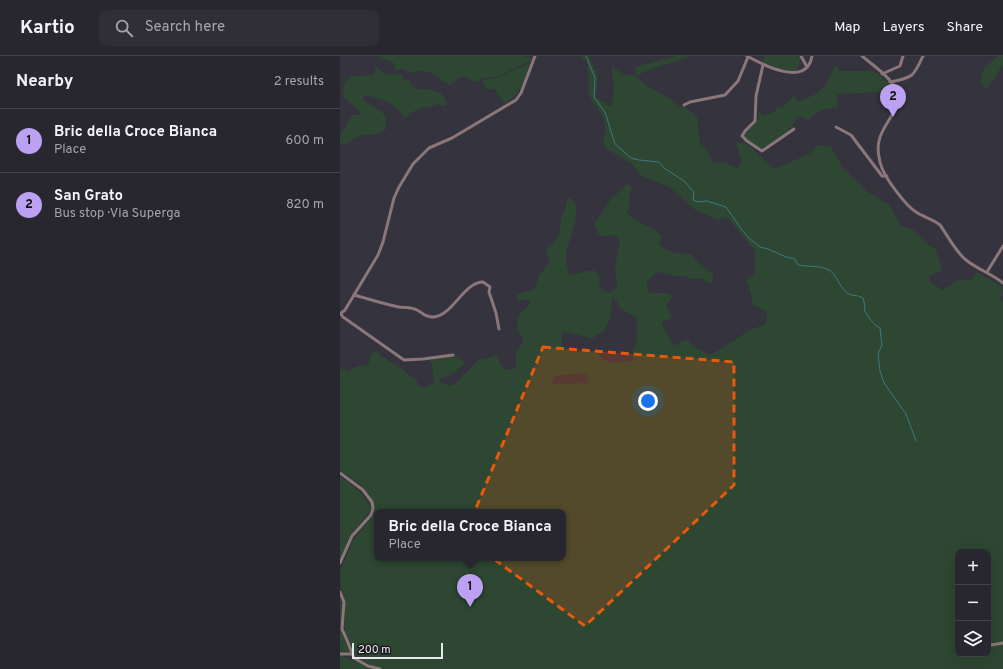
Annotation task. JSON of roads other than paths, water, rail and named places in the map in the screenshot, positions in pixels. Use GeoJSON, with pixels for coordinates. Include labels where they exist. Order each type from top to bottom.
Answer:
{"type":"FeatureCollection","features":[{"type":"Feature","properties":{"kind":"street"},"geometry":{"type":"LineString","coordinates":[[340,321],[341,315],[378,255],[383,242],[394,198],[399,187],[418,157],[429,148],[452,138],[516,100],[521,93],[535,56]]}},
{"type":"Feature","properties":{"kind":"street"},"geometry":{"type":"LineString","coordinates":[[801,56],[807,67]]}},
{"type":"Feature","properties":{"kind":"street"},"geometry":{"type":"LineString","coordinates":[[684,105],[690,102],[725,95],[738,81],[748,57],[763,65],[789,73],[803,70],[811,62],[812,56]]}},
{"type":"Feature","properties":{"kind":"street"},"geometry":{"type":"LineString","coordinates":[[862,56],[882,74],[896,90],[897,103],[892,117],[879,142],[880,161],[886,176],[907,204],[915,212],[936,222],[964,258],[995,276],[1003,283]]}},
{"type":"Feature","properties":{"kind":"street"},"geometry":{"type":"LineString","coordinates":[[882,74],[900,66],[903,56]]}},
{"type":"Feature","properties":{"kind":"street"},"geometry":{"type":"LineString","coordinates":[[890,82],[902,80],[914,74],[923,56]]}},
{"type":"Feature","properties":{"kind":"street"},"geometry":{"type":"LineString","coordinates":[[763,65],[756,96],[756,121],[743,133],[742,136],[762,151],[794,130]]}},
{"type":"Feature","properties":{"kind":"street"},"geometry":{"type":"LineString","coordinates":[[836,127],[851,135],[882,176],[886,176]]}},
{"type":"Feature","properties":{"kind":"street"},"geometry":{"type":"LineString","coordinates":[[986,272],[1003,246]]}},
{"type":"Feature","properties":{"kind":"street"},"geometry":{"type":"LineString","coordinates":[[354,295],[400,307],[414,308],[424,315],[434,318],[452,306],[474,284],[483,282],[490,287],[489,292],[500,329]]}},
{"type":"Feature","properties":{"kind":"street"},"geometry":{"type":"LineString","coordinates":[[341,315],[404,360],[453,355]]}},
{"type":"Feature","properties":{"kind":"street"},"geometry":{"type":"LineString","coordinates":[[340,473],[363,490],[372,502],[373,508],[371,514],[352,536],[340,563]]}},
{"type":"Feature","properties":{"kind":"street"},"geometry":{"type":"LineString","coordinates":[[340,592],[344,602],[342,629],[354,658],[368,666],[380,669]]}},
{"type":"Feature","properties":{"kind":"street"},"geometry":{"type":"LineString","coordinates":[[991,645],[1003,643]]}},
{"type":"Feature","properties":{"kind":"street"},"geometry":{"type":"LineString","coordinates":[[340,654],[352,654]]}},
{"type":"Feature","properties":{"kind":"waterway"},"geometry":{"type":"LineString","coordinates":[[586,56],[595,78],[594,97],[605,112],[615,144],[631,158],[659,162],[664,168],[684,181],[694,192],[693,200],[698,202],[707,201],[726,207],[742,230],[760,247],[795,259],[798,265],[825,268],[832,272],[846,292],[863,298],[865,306],[864,310],[873,323],[880,328],[882,345],[878,354],[880,371],[884,383],[906,414],[916,441]]}},
{"type":"Feature","properties":{"kind":"place","name":"San Grato"},"geometry":{"type":"Point","coordinates":[893,117]}},
{"type":"Feature","properties":{"kind":"place","name":"Bric della Croce Bianca"},"geometry":{"type":"Point","coordinates":[470,607]}}]}
